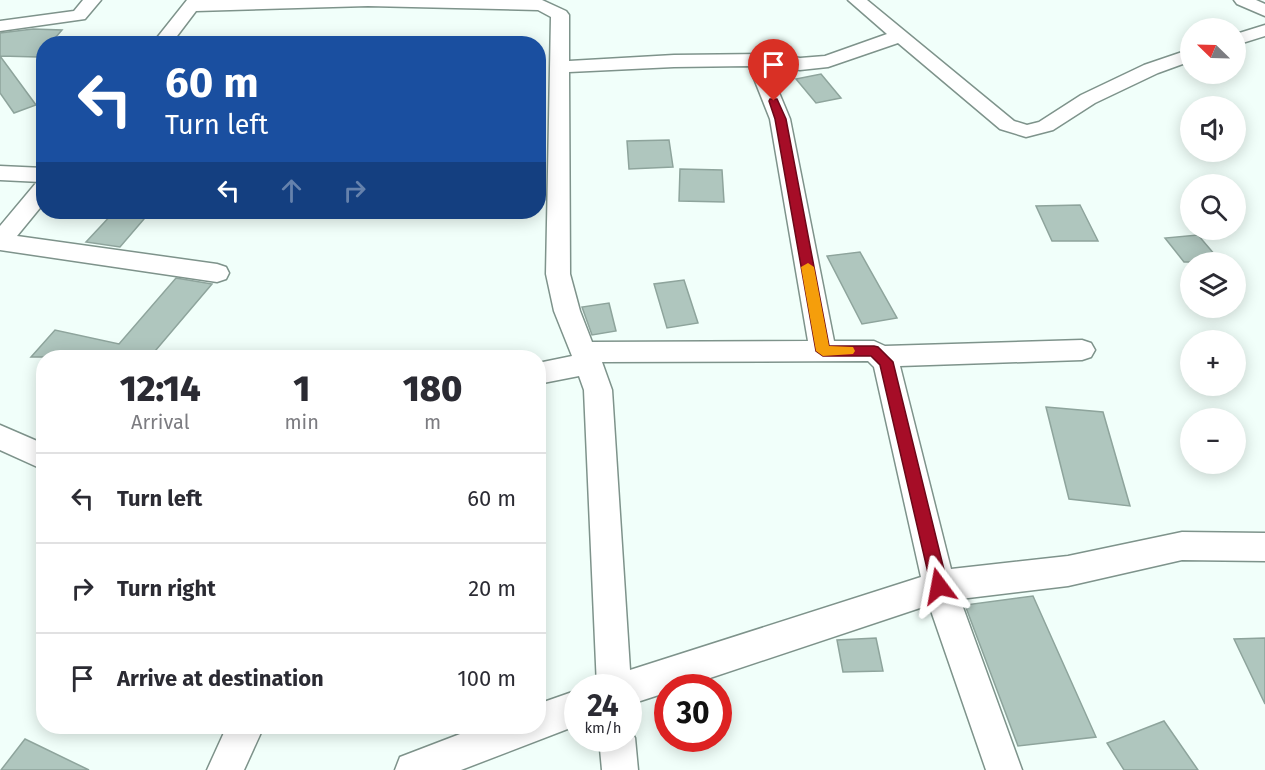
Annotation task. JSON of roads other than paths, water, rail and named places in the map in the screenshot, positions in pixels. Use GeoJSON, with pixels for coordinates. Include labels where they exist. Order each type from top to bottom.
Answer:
{"type":"FeatureCollection","features":[{"type":"Feature","properties":{"kind":"street"},"geometry":{"type":"LineString","coordinates":[[0,26],[79,15],[92,0]]}},
{"type":"Feature","properties":{"kind":"street"},"geometry":{"type":"LineString","coordinates":[[857,0],[1007,125],[1026,130],[1047,126],[1088,99],[1151,69],[1180,59]]}},
{"type":"Feature","properties":{"kind":"street"},"geometry":{"type":"LineString","coordinates":[[1242,0],[1265,11]]}},
{"type":"Feature","properties":{"kind":"street"},"geometry":{"type":"LineString","coordinates":[[167,36],[194,3],[368,1],[541,5],[560,15],[560,67],[549,171],[558,274],[567,311],[598,390],[602,424],[613,674]]}},
{"type":"Feature","properties":{"kind":"street"},"geometry":{"type":"LineString","coordinates":[[1246,37],[1265,30]]}},
{"type":"Feature","properties":{"kind":"street"},"geometry":{"type":"LineString","coordinates":[[560,67],[674,61],[773,60],[800,64],[828,61],[900,36]]}},
{"type":"Feature","properties":{"kind":"street"},"geometry":{"type":"LineString","coordinates":[[757,61],[761,81],[774,101],[780,119],[823,351]]}},
{"type":"Feature","properties":{"kind":"street"},"geometry":{"type":"LineString","coordinates":[[0,173],[36,175]]}},
{"type":"Feature","properties":{"kind":"street"},"geometry":{"type":"LineString","coordinates":[[0,242],[36,198]]}},
{"type":"Feature","properties":{"kind":"street"},"geometry":{"type":"LineString","coordinates":[[0,242],[217,273]]}},
{"type":"Feature","properties":{"kind":"street"},"geometry":{"type":"LineString","coordinates":[[881,356],[1082,350]]}},
{"type":"Feature","properties":{"kind":"street"},"geometry":{"type":"LineString","coordinates":[[546,371],[586,358],[823,351],[874,351],[881,356],[886,362],[939,586],[1004,770]]}},
{"type":"Feature","properties":{"kind":"street"},"geometry":{"type":"LineString","coordinates":[[0,437],[36,454]]}},
{"type":"Feature","properties":{"kind":"street"},"geometry":{"type":"LineString","coordinates":[[642,683],[939,586],[1068,571],[1182,546],[1265,548]]}},
{"type":"Feature","properties":{"kind":"street"},"geometry":{"type":"LineString","coordinates":[[546,719],[564,712]]}},
{"type":"Feature","properties":{"kind":"street"},"geometry":{"type":"LineString","coordinates":[[225,770],[242,734]]}},
{"type":"Feature","properties":{"kind":"street"},"geometry":{"type":"LineString","coordinates":[[413,770],[507,734]]}},
{"type":"Feature","properties":{"kind":"street"},"geometry":{"type":"LineString","coordinates":[[618,752],[620,770]]}}]}
